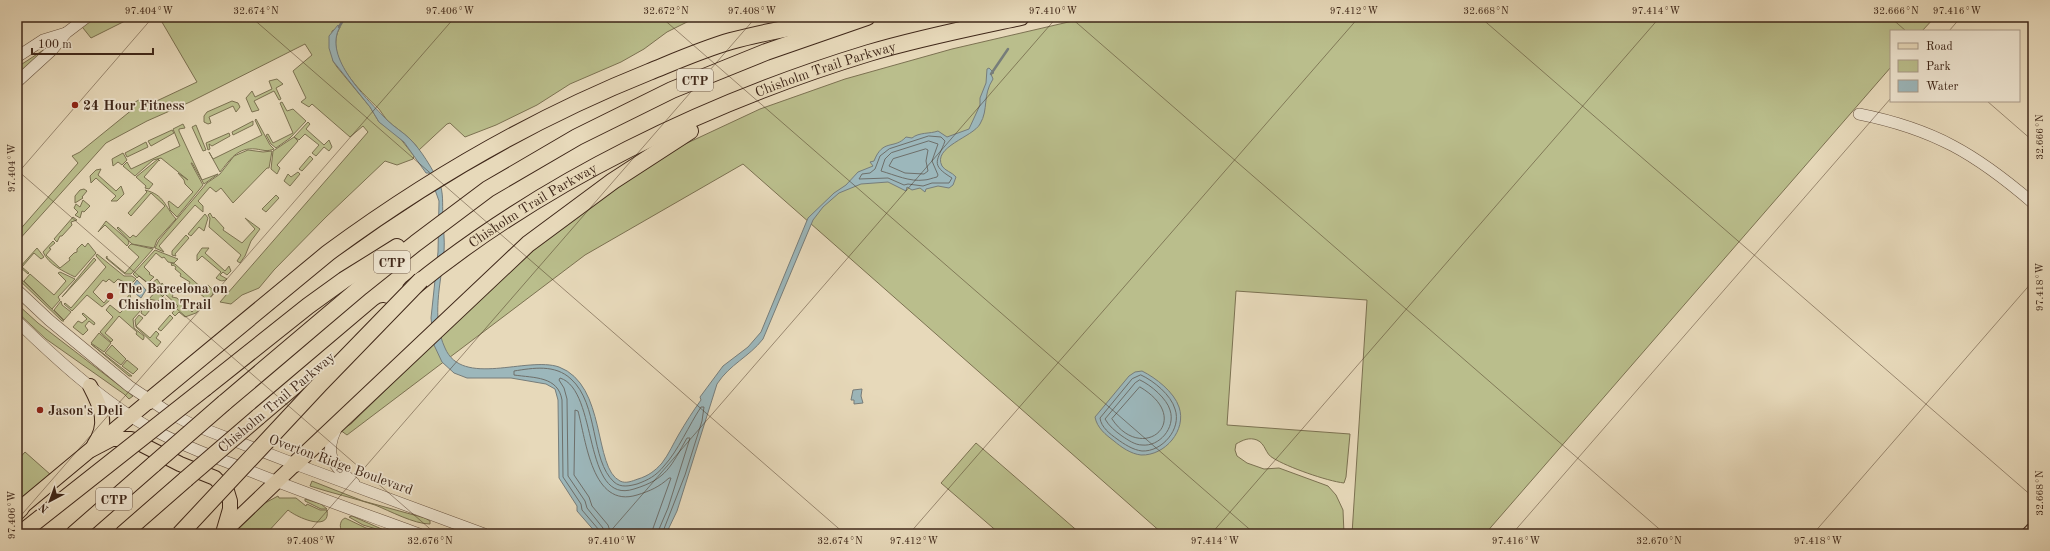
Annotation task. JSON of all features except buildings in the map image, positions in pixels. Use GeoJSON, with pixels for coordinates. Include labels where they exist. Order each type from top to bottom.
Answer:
{"type":"FeatureCollection","features":[{"type":"Feature","properties":{"kind":"highway"},"geometry":{"type":"LineString","coordinates":[[149,401],[328,253],[378,217],[454,168],[511,136],[582,101],[676,61],[731,41],[844,17]]}},
{"type":"Feature","properties":{"kind":"highway","name":"CTP"},"geometry":{"type":"LineString","coordinates":[[74,534],[299,339],[406,251],[488,189],[621,114],[699,78],[766,52],[867,17]]}},
{"type":"Feature","properties":{"kind":"highway","name":"Chisholm Trail Parkway"},"geometry":{"type":"LineString","coordinates":[[123,534],[258,417],[421,280],[500,224],[534,202],[618,156],[737,101],[869,53],[942,34],[1021,17]]}},
{"type":"Feature","properties":{"kind":"highway"},"geometry":{"type":"LineString","coordinates":[[295,464],[528,244],[613,180],[737,101]]}},
{"type":"Feature","properties":{"kind":"highway"},"geometry":{"type":"LineString","coordinates":[[20,534],[308,306],[344,280],[488,189]]}},
{"type":"Feature","properties":{"kind":"highway"},"geometry":{"type":"LineString","coordinates":[[180,534],[320,384],[421,280]]}},
{"type":"Feature","properties":{"kind":"main road"},"geometry":{"type":"LineString","coordinates":[[90,386],[99,403],[103,421],[100,436],[90,450]]}},
{"type":"Feature","properties":{"kind":"main road"},"geometry":{"type":"LineString","coordinates":[[18,510],[149,401]]}},
{"type":"Feature","properties":{"kind":"main road"},"geometry":{"type":"LineString","coordinates":[[90,450],[112,439],[131,439],[180,464],[216,478],[227,491],[230,500],[230,509],[223,533]]}},
{"type":"Feature","properties":{"kind":"main road"},"geometry":{"type":"LineString","coordinates":[[223,533],[295,464]]}},
{"type":"Feature","properties":{"kind":"main road"},"geometry":{"type":"LineString","coordinates":[[2029,534],[2033,530]]}},
{"type":"Feature","properties":{"kind":"street"},"geometry":{"type":"LineString","coordinates":[[17,82],[52,50],[66,33],[87,17]]}},
{"type":"Feature","properties":{"kind":"street"},"geometry":{"type":"LineString","coordinates":[[17,57],[43,40],[66,33]]}},
{"type":"Feature","properties":{"kind":"street"},"geometry":{"type":"LineString","coordinates":[[1859,114],[1897,122],[1955,146],[1981,162],[2033,203]]}},
{"type":"Feature","properties":{"kind":"street","name":"Overton Ridge Boulevard"},"geometry":{"type":"LineString","coordinates":[[17,290],[72,340],[149,401],[191,424],[484,534]]}},
{"type":"Feature","properties":{"kind":"street"},"geometry":{"type":"LineString","coordinates":[[17,321],[90,386],[153,430],[194,449],[276,482],[419,534]]}},
{"type":"Feature","properties":{"kind":"street"},"geometry":{"type":"LineString","coordinates":[[342,419],[330,442],[331,457],[338,468],[360,487]]}},
{"type":"Feature","properties":{"kind":"green space"},"geometry":{"type":"Polygon","coordinates":[[[108,17],[133,17],[91,38],[79,23],[108,17]]]}},
{"type":"Feature","properties":{"kind":"green space"},"geometry":{"type":"Polygon","coordinates":[[[159,17],[697,17],[667,32],[644,49],[621,62],[570,84],[537,105],[496,125],[465,137],[450,123],[447,124],[419,150],[409,138],[388,121],[379,109],[354,83],[340,61],[336,50],[336,38],[340,27],[332,31],[333,61],[370,107],[379,122],[396,133],[414,156],[413,159],[397,165],[385,161],[326,217],[274,270],[259,288],[242,295],[231,304],[220,302],[368,132],[363,126],[350,137],[312,104],[309,107],[301,102],[306,98],[293,71],[312,55],[305,44],[190,102],[147,121],[106,143],[17,242],[17,233],[78,163],[72,156],[80,152],[133,109],[135,102],[141,99],[146,106],[197,82],[159,17]]]}},
{"type":"Feature","properties":{"kind":"green space"},"geometry":{"type":"Polygon","coordinates":[[[1090,17],[1935,17],[1923,30],[1890,30],[1890,68],[1485,534],[1352,534],[1367,300],[1236,291],[1227,425],[1350,434],[1346,477],[1344,483],[1318,477],[1279,462],[1268,454],[1260,442],[1254,439],[1246,439],[1236,444],[1235,450],[1237,456],[1247,463],[1264,469],[1279,468],[1328,486],[1336,495],[1343,510],[1344,534],[1163,534],[743,164],[585,255],[347,435],[340,430],[351,424],[474,303],[560,226],[657,160],[683,145],[760,109],[845,79],[952,49],[1090,17]]]}},
{"type":"Feature","properties":{"kind":"green space"},"geometry":{"type":"Polygon","coordinates":[[[48,47],[17,75],[17,68],[19,66],[48,47]]]}},
{"type":"Feature","properties":{"kind":"green space"},"geometry":{"type":"Polygon","coordinates":[[[277,79],[283,84],[276,88],[281,99],[279,100],[274,91],[254,101],[259,110],[252,112],[246,98],[252,91],[255,97],[272,89],[269,81],[277,79]]]}},
{"type":"Feature","properties":{"kind":"green space"},"geometry":{"type":"Polygon","coordinates":[[[232,101],[238,103],[240,107],[236,112],[233,106],[209,117],[211,123],[208,124],[204,122],[204,116],[207,112],[232,101]]]}},
{"type":"Feature","properties":{"kind":"green space"},"geometry":{"type":"Polygon","coordinates":[[[282,102],[287,111],[293,109],[306,121],[290,138],[276,148],[271,144],[266,135],[268,134],[273,143],[293,133],[280,103],[282,102]]]}},
{"type":"Feature","properties":{"kind":"green space"},"geometry":{"type":"Polygon","coordinates":[[[256,119],[270,145],[274,149],[267,151],[249,149],[239,152],[220,172],[209,152],[213,159],[262,135],[255,120],[256,119]]]}},
{"type":"Feature","properties":{"kind":"green space"},"geometry":{"type":"Polygon","coordinates":[[[253,121],[253,125],[233,135],[232,132],[253,121]]]}},
{"type":"Feature","properties":{"kind":"green space"},"geometry":{"type":"Polygon","coordinates":[[[308,122],[310,124],[306,129],[324,145],[329,140],[332,147],[329,151],[324,147],[316,156],[312,153],[319,145],[305,134],[299,140],[294,137],[308,122]]]}},
{"type":"Feature","properties":{"kind":"green space"},"geometry":{"type":"Polygon","coordinates":[[[183,124],[185,128],[179,129],[179,131],[202,180],[218,174],[204,184],[191,163],[203,185],[177,217],[170,210],[168,202],[169,201],[178,208],[193,192],[185,184],[184,180],[178,173],[188,180],[161,158],[153,160],[135,176],[123,166],[127,162],[131,169],[180,146],[173,129],[183,124]]]}},
{"type":"Feature","properties":{"kind":"green space"},"geometry":{"type":"Polygon","coordinates":[[[196,125],[206,150],[203,151],[192,127],[196,125]]]}},
{"type":"Feature","properties":{"kind":"green space"},"geometry":{"type":"Polygon","coordinates":[[[172,130],[174,133],[151,146],[148,141],[172,130]]]}},
{"type":"Feature","properties":{"kind":"green space"},"geometry":{"type":"Polygon","coordinates":[[[229,133],[230,136],[212,146],[209,144],[210,149],[208,150],[206,143],[229,133]]]}},
{"type":"Feature","properties":{"kind":"green space"},"geometry":{"type":"Polygon","coordinates":[[[294,137],[298,141],[277,165],[280,168],[277,174],[271,169],[273,151],[294,137]]]}},
{"type":"Feature","properties":{"kind":"green space"},"geometry":{"type":"Polygon","coordinates":[[[146,142],[148,147],[127,157],[125,153],[146,142]]]}},
{"type":"Feature","properties":{"kind":"green space"},"geometry":{"type":"Polygon","coordinates":[[[248,150],[263,152],[272,151],[269,168],[267,168],[233,203],[221,188],[216,192],[210,187],[198,201],[203,206],[203,212],[195,205],[159,246],[164,252],[155,248],[159,240],[207,183],[220,174],[234,156],[248,150]]]}},
{"type":"Feature","properties":{"kind":"green space"},"geometry":{"type":"Polygon","coordinates":[[[123,153],[127,160],[122,165],[118,162],[113,166],[112,159],[123,153]]]}},
{"type":"Feature","properties":{"kind":"green space"},"geometry":{"type":"Polygon","coordinates":[[[310,156],[313,159],[302,171],[299,169],[310,156]]]}},
{"type":"Feature","properties":{"kind":"green space"},"geometry":{"type":"Polygon","coordinates":[[[158,159],[159,160],[144,177],[153,184],[149,189],[145,188],[146,186],[136,177],[158,159]]]}},
{"type":"Feature","properties":{"kind":"green space"},"geometry":{"type":"Polygon","coordinates":[[[101,169],[98,175],[116,191],[121,186],[124,194],[117,201],[111,201],[116,196],[96,178],[91,183],[90,176],[96,170],[101,169]]]}},
{"type":"Feature","properties":{"kind":"green space"},"geometry":{"type":"Polygon","coordinates":[[[298,172],[300,174],[290,186],[284,181],[288,174],[291,177],[298,172]]]}},
{"type":"Feature","properties":{"kind":"green space"},"geometry":{"type":"Polygon","coordinates":[[[84,189],[87,191],[82,197],[83,198],[75,203],[75,196],[80,190],[84,189]]]}},
{"type":"Feature","properties":{"kind":"green space"},"geometry":{"type":"Polygon","coordinates":[[[145,190],[157,195],[176,219],[157,240],[154,248],[132,244],[117,228],[118,227],[130,238],[133,235],[136,237],[165,206],[151,193],[131,216],[128,213],[147,192],[145,190]]]}},
{"type":"Feature","properties":{"kind":"green space"},"geometry":{"type":"Polygon","coordinates":[[[276,195],[279,198],[266,212],[262,209],[276,195]]]}},
{"type":"Feature","properties":{"kind":"green space"},"geometry":{"type":"Polygon","coordinates":[[[83,200],[90,206],[84,212],[82,211],[80,218],[75,215],[78,212],[74,208],[76,204],[80,207],[83,200]]]}},
{"type":"Feature","properties":{"kind":"green space"},"geometry":{"type":"Polygon","coordinates":[[[210,213],[213,218],[214,217],[224,228],[223,230],[242,243],[255,229],[245,218],[260,229],[251,241],[245,256],[240,263],[237,261],[241,255],[209,227],[210,218],[208,215],[210,213]]]}},
{"type":"Feature","properties":{"kind":"green space"},"geometry":{"type":"Polygon","coordinates":[[[205,214],[208,218],[204,231],[199,227],[191,236],[188,234],[205,214]]]}},
{"type":"Feature","properties":{"kind":"green space"},"geometry":{"type":"Polygon","coordinates":[[[73,217],[77,220],[71,222],[72,225],[62,236],[60,236],[57,242],[54,239],[73,217]]]}},
{"type":"Feature","properties":{"kind":"green space"},"geometry":{"type":"Polygon","coordinates":[[[106,221],[128,240],[129,243],[127,246],[105,225],[98,232],[106,221]]]}},
{"type":"Feature","properties":{"kind":"green space"},"geometry":{"type":"Polygon","coordinates":[[[186,235],[189,238],[175,254],[176,256],[172,255],[172,251],[186,235]]]}},
{"type":"Feature","properties":{"kind":"green space"},"geometry":{"type":"Polygon","coordinates":[[[53,241],[55,243],[49,248],[51,249],[46,255],[60,268],[70,260],[69,258],[77,252],[77,249],[82,244],[85,247],[88,243],[96,253],[75,277],[57,267],[46,257],[43,252],[53,241]]]}},
{"type":"Feature","properties":{"kind":"green space"},"geometry":{"type":"Polygon","coordinates":[[[131,244],[153,249],[131,274],[125,274],[106,258],[107,256],[107,258],[125,273],[139,257],[128,247],[131,244]]]}},
{"type":"Feature","properties":{"kind":"green space"},"geometry":{"type":"Polygon","coordinates":[[[37,248],[44,257],[41,259],[34,253],[22,267],[29,273],[28,274],[20,267],[37,248]]]}},
{"type":"Feature","properties":{"kind":"green space"},"geometry":{"type":"Polygon","coordinates":[[[202,248],[209,248],[205,253],[225,271],[229,266],[231,271],[227,275],[223,272],[220,275],[227,279],[222,281],[216,278],[221,272],[202,256],[197,261],[197,255],[202,248]]]}},
{"type":"Feature","properties":{"kind":"green space"},"geometry":{"type":"Polygon","coordinates":[[[155,250],[178,259],[174,263],[168,262],[164,257],[162,258],[156,253],[144,267],[150,273],[149,274],[154,277],[148,283],[139,276],[137,278],[133,274],[155,250]]]}},
{"type":"Feature","properties":{"kind":"green space"},"geometry":{"type":"Polygon","coordinates":[[[97,254],[124,276],[132,276],[136,279],[130,285],[118,279],[114,283],[109,279],[106,282],[103,280],[93,292],[104,303],[108,298],[110,300],[102,307],[87,295],[72,311],[64,304],[65,303],[71,308],[106,267],[96,256],[97,254]]]}},
{"type":"Feature","properties":{"kind":"green space"},"geometry":{"type":"Polygon","coordinates":[[[94,258],[96,260],[62,297],[94,258]]]}},
{"type":"Feature","properties":{"kind":"green space"},"geometry":{"type":"Polygon","coordinates":[[[171,263],[175,264],[203,289],[208,285],[212,289],[213,294],[196,313],[185,317],[179,312],[175,316],[172,313],[178,306],[165,294],[158,301],[149,299],[157,290],[154,288],[151,291],[147,287],[157,279],[161,285],[162,283],[173,295],[172,297],[177,298],[192,312],[205,298],[198,292],[199,290],[189,284],[190,282],[180,276],[181,274],[175,269],[176,267],[173,265],[172,266],[171,263]]]}},
{"type":"Feature","properties":{"kind":"green space"},"geometry":{"type":"Polygon","coordinates":[[[60,272],[75,279],[58,297],[60,300],[52,309],[24,281],[30,274],[54,295],[66,281],[58,273],[60,272]]]}},
{"type":"Feature","properties":{"kind":"green space"},"geometry":{"type":"Polygon","coordinates":[[[17,275],[64,321],[62,321],[17,278],[17,275]]]}},
{"type":"Feature","properties":{"kind":"green space"},"geometry":{"type":"Polygon","coordinates":[[[130,294],[132,306],[134,305],[139,310],[142,309],[133,319],[134,328],[144,336],[144,338],[143,340],[136,334],[137,332],[119,316],[105,333],[113,340],[111,342],[100,332],[113,317],[106,310],[110,305],[120,313],[128,305],[126,299],[130,294]]]}},
{"type":"Feature","properties":{"kind":"green space"},"geometry":{"type":"Polygon","coordinates":[[[61,301],[62,305],[71,312],[64,320],[54,310],[61,301]]]}},
{"type":"Feature","properties":{"kind":"green space"},"geometry":{"type":"Polygon","coordinates":[[[148,301],[156,303],[145,316],[141,313],[143,307],[148,301]]]}},
{"type":"Feature","properties":{"kind":"green space"},"geometry":{"type":"Polygon","coordinates":[[[17,304],[38,323],[133,396],[129,399],[46,339],[17,312],[17,304]]]}},
{"type":"Feature","properties":{"kind":"green space"},"geometry":{"type":"Polygon","coordinates":[[[83,313],[95,323],[94,325],[89,321],[85,326],[88,330],[83,335],[73,327],[78,321],[82,323],[87,319],[82,314],[83,313]]]}},
{"type":"Feature","properties":{"kind":"green space"},"geometry":{"type":"Polygon","coordinates":[[[139,315],[143,318],[136,326],[150,338],[156,331],[159,334],[156,338],[161,342],[157,347],[136,327],[135,320],[139,315]]]}},
{"type":"Feature","properties":{"kind":"green space"},"geometry":{"type":"Polygon","coordinates":[[[170,315],[173,318],[161,331],[158,329],[170,315]]]}},
{"type":"Feature","properties":{"kind":"green space"},"geometry":{"type":"Polygon","coordinates":[[[99,333],[111,343],[104,352],[91,343],[99,333]]]}},
{"type":"Feature","properties":{"kind":"green space"},"geometry":{"type":"Polygon","coordinates":[[[91,344],[132,376],[129,376],[91,344]]]}},
{"type":"Feature","properties":{"kind":"green space"},"geometry":{"type":"Polygon","coordinates":[[[112,345],[126,359],[121,365],[105,353],[112,345]]]}},
{"type":"Feature","properties":{"kind":"green space"},"geometry":{"type":"Polygon","coordinates":[[[127,360],[138,369],[133,374],[122,366],[127,360]]]}},
{"type":"Feature","properties":{"kind":"green space"},"geometry":{"type":"Polygon","coordinates":[[[976,443],[1081,534],[1000,534],[941,483],[976,443]]]}},
{"type":"Feature","properties":{"kind":"green space"},"geometry":{"type":"Polygon","coordinates":[[[25,452],[51,475],[17,503],[17,461],[25,452]]]}},
{"type":"Feature","properties":{"kind":"green space"},"geometry":{"type":"Polygon","coordinates":[[[312,481],[363,501],[425,518],[430,521],[430,524],[417,522],[375,505],[310,486],[312,481]]]}},
{"type":"Feature","properties":{"kind":"green space"},"geometry":{"type":"Polygon","coordinates":[[[278,496],[279,498],[296,498],[306,506],[307,504],[320,510],[327,510],[327,517],[324,521],[312,521],[298,516],[288,510],[266,534],[233,534],[265,503],[278,496]]]}},
{"type":"Feature","properties":{"kind":"green space"},"geometry":{"type":"Polygon","coordinates":[[[305,499],[321,504],[327,509],[321,509],[305,501],[305,499]]]}},
{"type":"Feature","properties":{"kind":"green space"},"geometry":{"type":"Polygon","coordinates":[[[352,516],[393,534],[363,525],[349,517],[352,516]]]}},
{"type":"Feature","properties":{"kind":"green space"},"geometry":{"type":"Polygon","coordinates":[[[345,518],[366,528],[378,530],[386,534],[348,534],[340,528],[341,522],[345,518]]]}},
{"type":"Feature","properties":{"kind":"water"},"geometry":{"type":"Polygon","coordinates":[[[338,25],[340,27],[336,39],[337,51],[342,64],[350,77],[359,90],[387,120],[407,136],[414,144],[422,154],[441,186],[444,247],[439,288],[438,313],[441,337],[445,348],[453,360],[465,366],[480,369],[546,365],[559,367],[574,377],[585,391],[592,408],[601,444],[612,473],[620,481],[624,482],[645,476],[654,471],[662,463],[701,400],[700,397],[723,366],[748,347],[761,332],[808,218],[834,193],[846,185],[858,172],[873,166],[870,162],[874,161],[881,149],[902,141],[906,137],[912,138],[918,135],[938,131],[947,137],[969,129],[980,105],[980,98],[986,83],[987,69],[989,68],[994,73],[991,74],[993,79],[986,97],[983,118],[980,124],[976,129],[948,148],[940,159],[943,168],[956,177],[953,185],[949,188],[938,186],[926,189],[925,192],[920,188],[912,190],[907,187],[906,191],[888,182],[861,184],[839,193],[823,207],[813,220],[763,339],[752,351],[728,371],[717,384],[677,511],[666,534],[597,534],[577,511],[577,506],[559,478],[558,400],[555,389],[546,384],[511,378],[467,378],[454,373],[442,362],[434,345],[431,318],[438,252],[439,201],[429,173],[426,173],[404,142],[379,122],[370,107],[333,61],[329,48],[329,36],[338,25]]]}},
{"type":"Feature","properties":{"kind":"water"},"geometry":{"type":"Polygon","coordinates":[[[137,280],[146,290],[141,298],[136,294],[138,291],[132,287],[137,280]]]}},
{"type":"Feature","properties":{"kind":"water"},"geometry":{"type":"Polygon","coordinates":[[[1142,371],[1153,377],[1169,391],[1177,401],[1181,416],[1177,433],[1166,446],[1150,454],[1141,455],[1126,450],[1120,446],[1102,431],[1095,417],[1129,376],[1135,372],[1142,371]]]}},
{"type":"Feature","properties":{"kind":"water"},"geometry":{"type":"Polygon","coordinates":[[[862,389],[861,396],[863,403],[854,404],[854,400],[851,400],[853,390],[862,389]]]}},
{"type":"Feature","properties":{"kind":"waterway"},"geometry":{"type":"LineString","coordinates":[[339,27],[345,17]]}},
{"type":"Feature","properties":{"kind":"waterway"},"geometry":{"type":"LineString","coordinates":[[991,74],[1008,49]]}},
{"type":"Feature","properties":{"kind":"place","name":"24 Hour Fitness"},"geometry":{"type":"Point","coordinates":[75,105]}},
{"type":"Feature","properties":{"kind":"place","name":"The Barcelona on Chisholm Trail"},"geometry":{"type":"Point","coordinates":[110,296]}},
{"type":"Feature","properties":{"kind":"place","name":"Jason's Deli"},"geometry":{"type":"Point","coordinates":[40,410]}}]}
